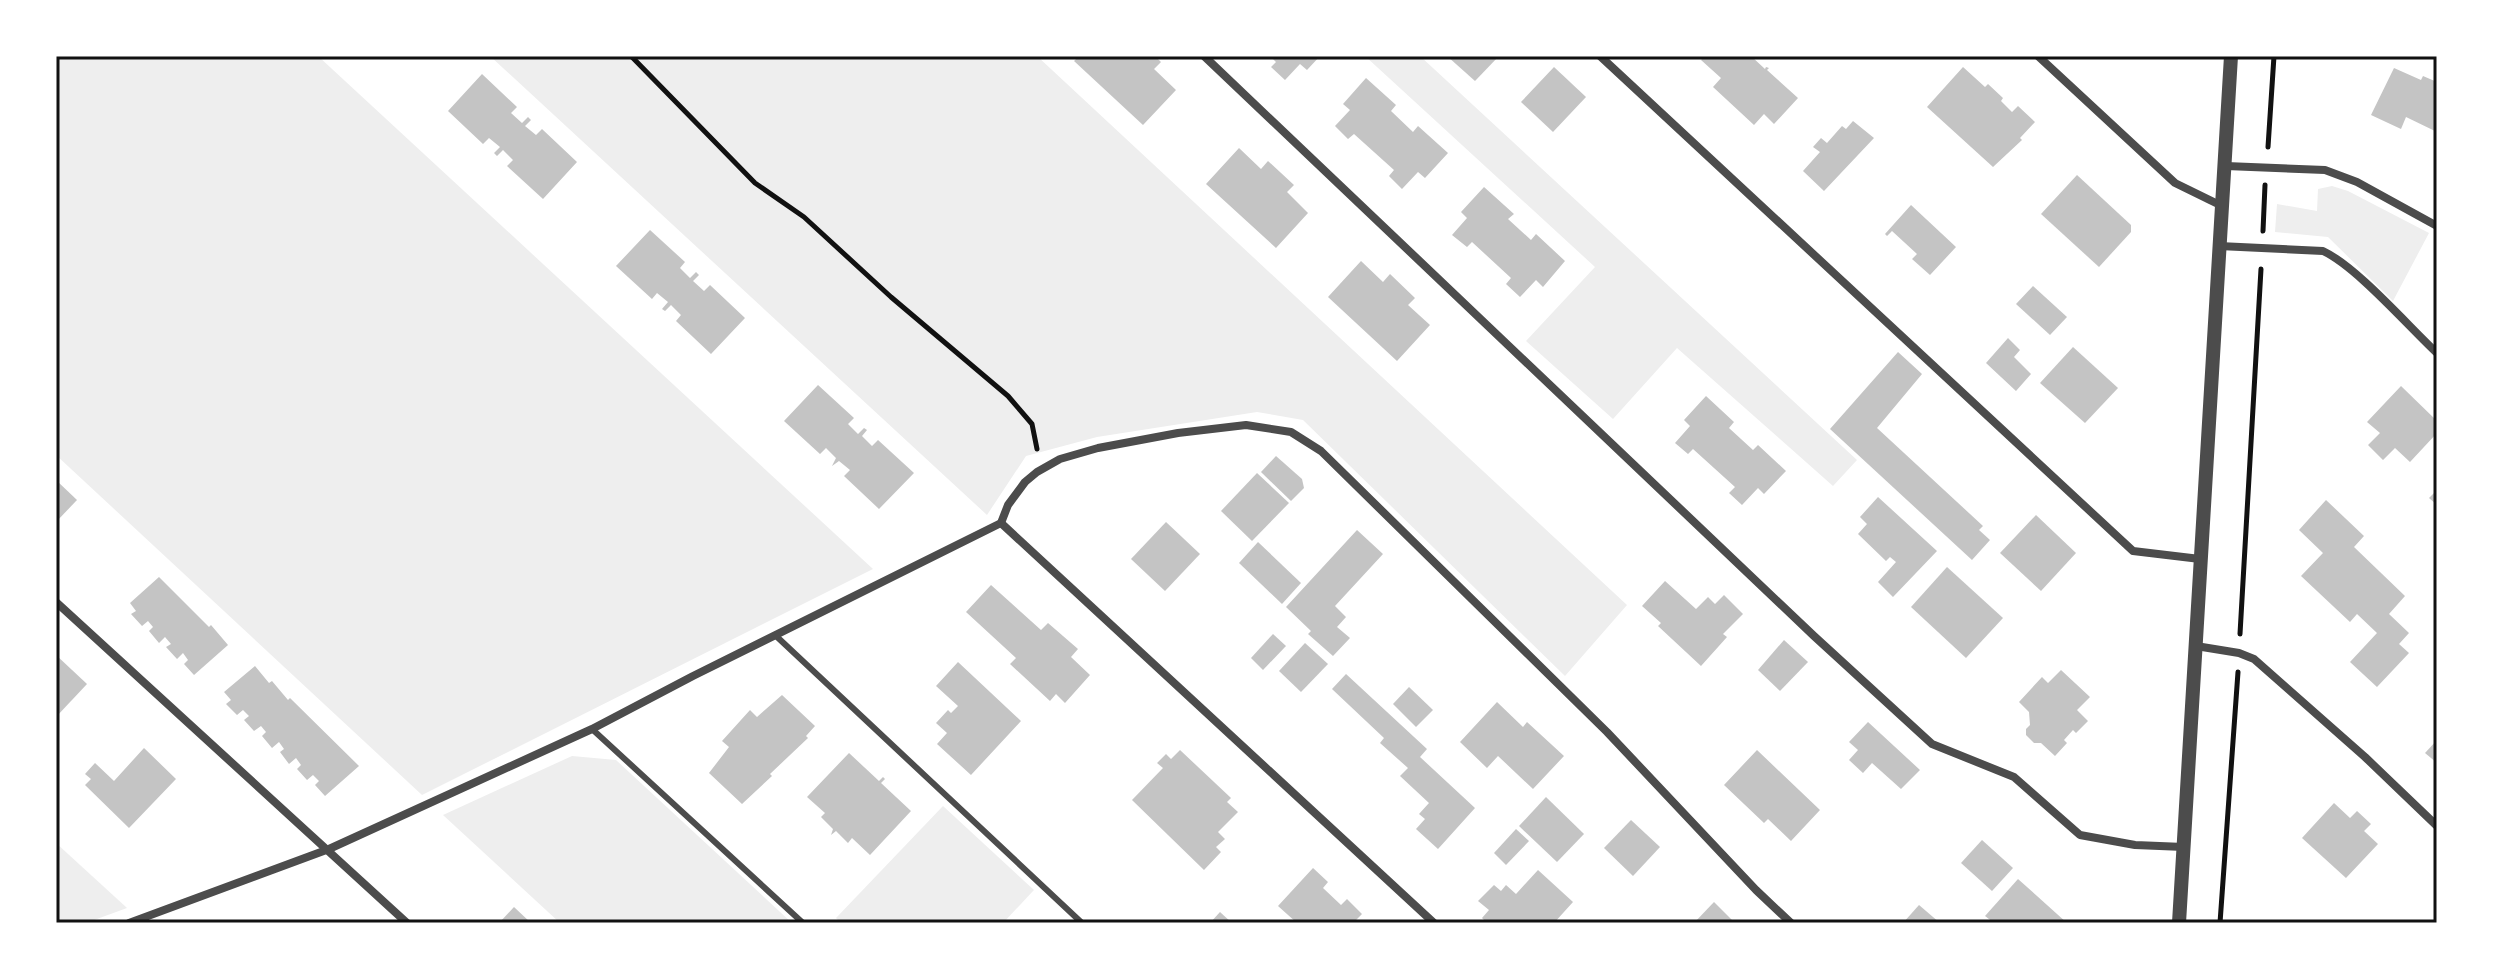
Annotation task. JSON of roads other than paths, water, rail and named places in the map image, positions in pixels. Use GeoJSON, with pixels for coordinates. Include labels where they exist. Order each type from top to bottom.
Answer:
{"type":"FeatureCollection","features":[{"type":"Feature","properties":{"kind":"street"},"geometry":{"type":"LineString","coordinates":[[1204,56],[1814,636],[1932,744],[2014,777],[2080,835],[2135,845],[2184,847]]}},
{"type":"Feature","properties":{"kind":"street"},"geometry":{"type":"LineString","coordinates":[[1600,56],[2133,551],[2200,559]]}},
{"type":"Feature","properties":{"kind":"street"},"geometry":{"type":"LineString","coordinates":[[2038,56],[2175,183],[2222,206]]}},
{"type":"Feature","properties":{"kind":"street"},"geometry":{"type":"LineString","coordinates":[[2179,923],[2231,56]]}},
{"type":"Feature","properties":{"kind":"street"},"geometry":{"type":"LineString","coordinates":[[2226,166],[2325,170],[2357,182],[2437,226]]}},
{"type":"Feature","properties":{"kind":"street"},"geometry":{"type":"LineString","coordinates":[[2219,246],[2323,251],[2361,280],[2437,353]]}},
{"type":"Feature","properties":{"kind":"street"},"geometry":{"type":"LineString","coordinates":[[129,923],[329,849],[592,729],[1001,523],[1008,505],[1025,482],[1060,459],[1098,448],[1178,433],[1246,425],[1291,432],[1321,451],[1607,732],[1791,923]]}},
{"type":"Feature","properties":{"kind":"street"},"geometry":{"type":"LineString","coordinates":[[1001,523],[1434,923]]}},
{"type":"Feature","properties":{"kind":"street"},"geometry":{"type":"LineString","coordinates":[[56,602],[407,923]]}},
{"type":"Feature","properties":{"kind":"street"},"geometry":{"type":"LineString","coordinates":[[2196,646],[2239,653],[2267,668],[2437,826]]}},
{"type":"Feature","properties":{"kind":"lane"},"geometry":{"type":"LineString","coordinates":[[775,635],[1082,923]]}},
{"type":"Feature","properties":{"kind":"lane"},"geometry":{"type":"LineString","coordinates":[[592,729],[803,923]]}}]}
